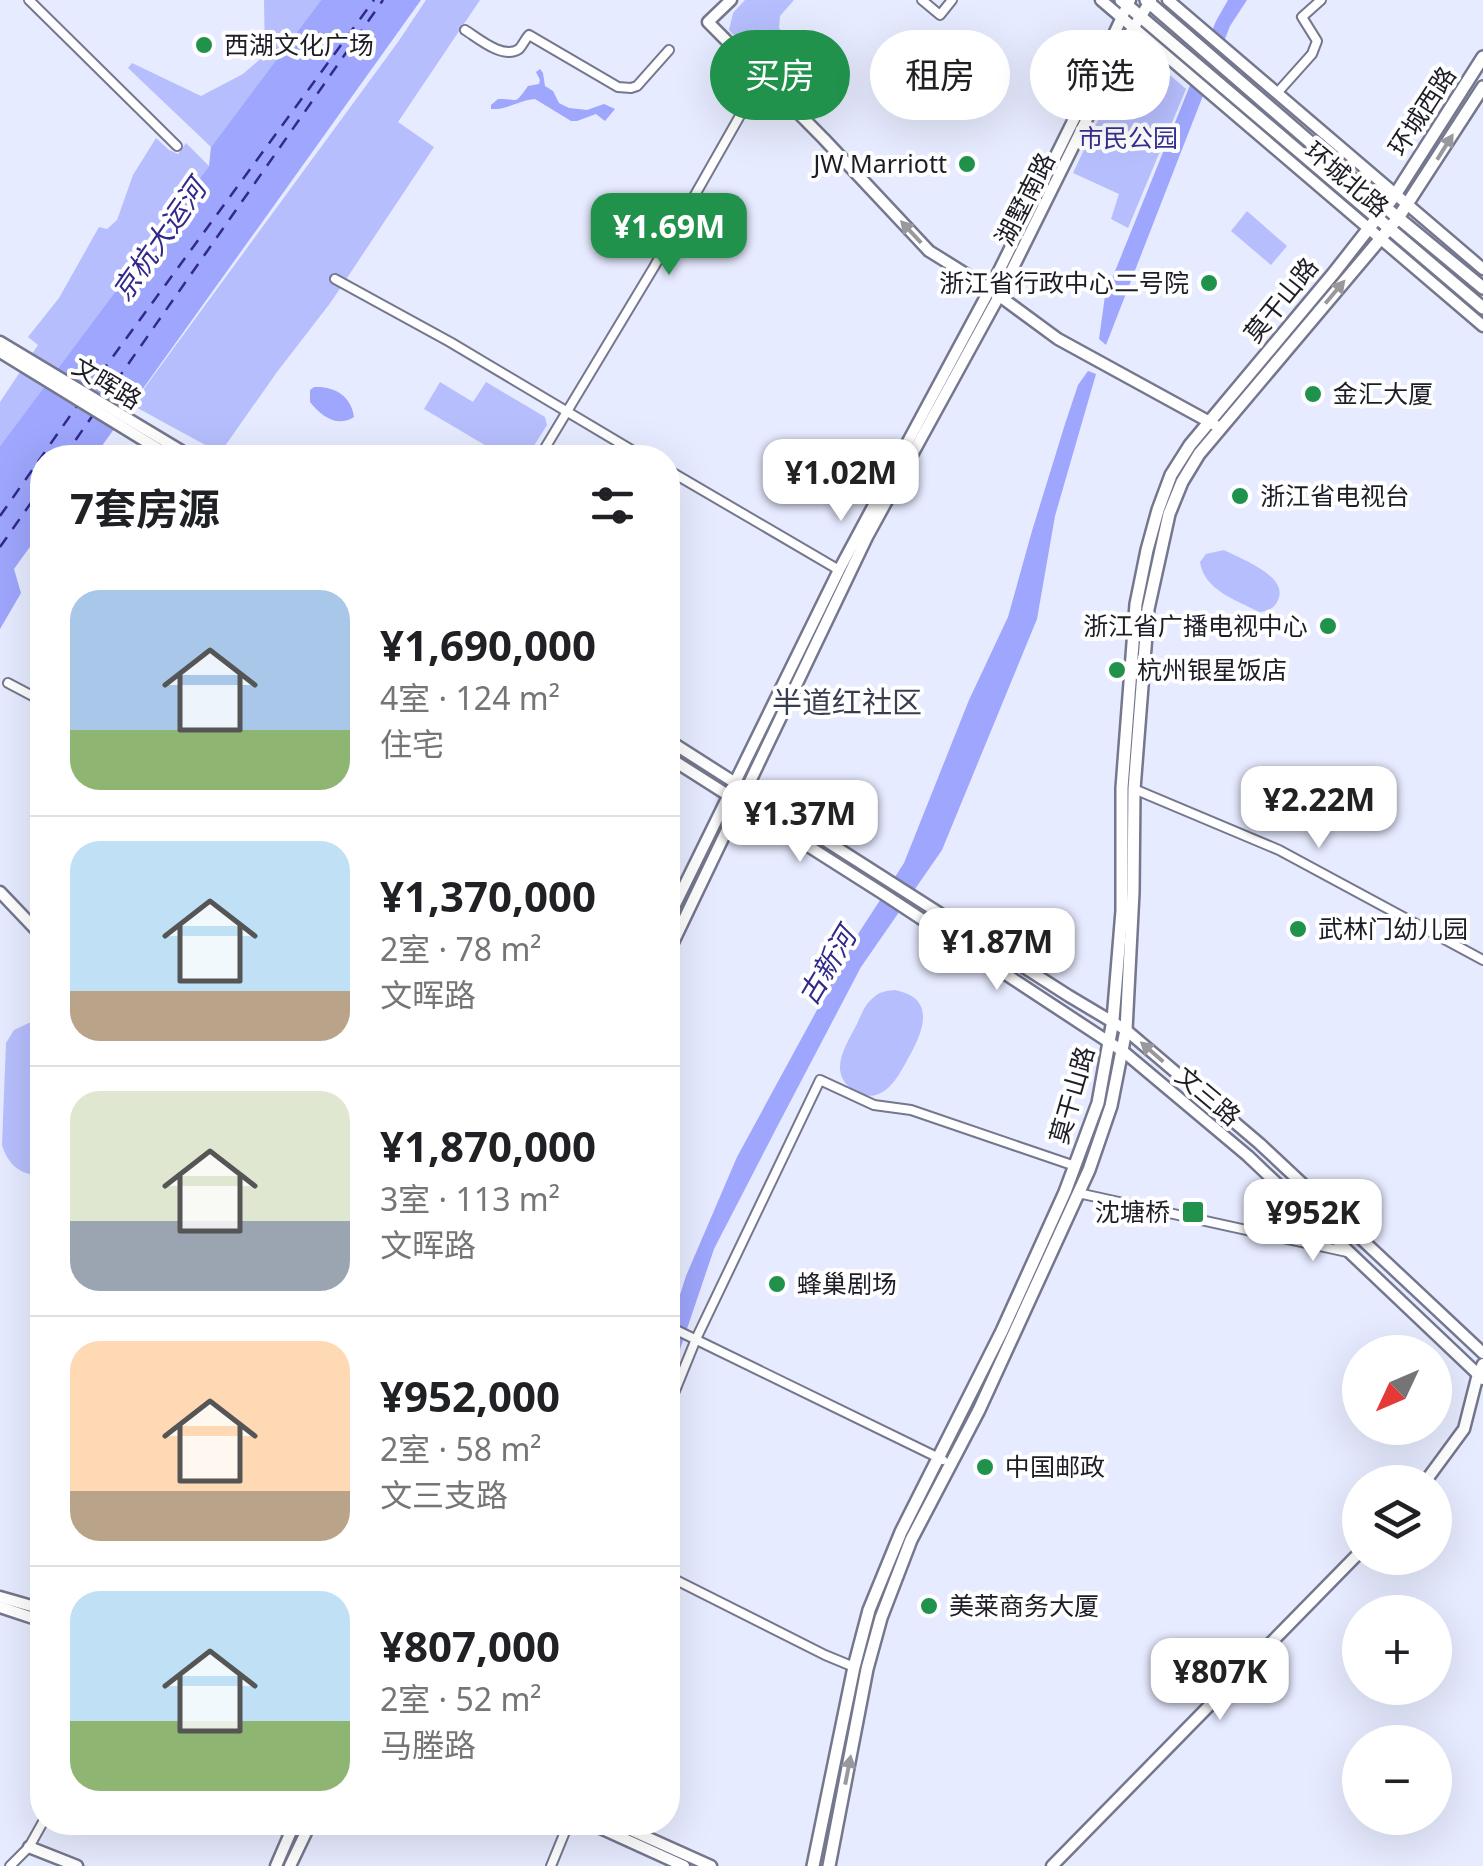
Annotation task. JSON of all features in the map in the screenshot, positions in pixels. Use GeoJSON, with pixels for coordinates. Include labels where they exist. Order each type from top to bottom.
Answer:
{"type":"FeatureCollection","features":[{"type":"Feature","properties":{"kind":"main road"},"geometry":{"type":"LineString","coordinates":[[716,30],[708,22],[732,0]]}},
{"type":"Feature","properties":{"kind":"main road","name":"环城北路"},"geometry":{"type":"LineString","coordinates":[[1101,0],[1124,6],[1136,22],[1385,232]]}},
{"type":"Feature","properties":{"kind":"main road","name":"环城北路"},"geometry":{"type":"LineString","coordinates":[[1168,0],[1483,269]]}},
{"type":"Feature","properties":{"kind":"main road","name":"环城北路"},"geometry":{"type":"LineString","coordinates":[[1149,1],[1217,62],[1372,222]]}},
{"type":"Feature","properties":{"kind":"main road","name":"湖墅南路"},"geometry":{"type":"LineString","coordinates":[[680,928],[867,536],[1149,1]]}},
{"type":"Feature","properties":{"kind":"main road","name":"湖墅南路"},"geometry":{"type":"LineString","coordinates":[[680,894],[839,570],[994,292],[1124,6]]}},
{"type":"Feature","properties":{"kind":"main road","name":"环城西路"},"geometry":{"type":"LineString","coordinates":[[1372,222],[1395,195],[1483,57]]}},
{"type":"Feature","properties":{"kind":"main road","name":"环城西路"},"geometry":{"type":"LineString","coordinates":[[1385,232],[1407,206],[1483,87]]}},
{"type":"Feature","properties":{"kind":"main road"},"geometry":{"type":"LineString","coordinates":[[803,120],[929,251],[1058,339],[1214,425]]}},
{"type":"Feature","properties":{"kind":"main road","name":"莫干山路"},"geometry":{"type":"LineString","coordinates":[[813,1866],[869,1610],[902,1532],[978,1410],[1089,1170],[1111,1106],[1126,1030],[1134,788],[1148,609],[1169,514],[1214,425],[1372,222]]}},
{"type":"Feature","properties":{"kind":"main road"},"geometry":{"type":"LineString","coordinates":[[1385,232],[1483,288]]}},
{"type":"Feature","properties":{"kind":"main road"},"geometry":{"type":"LineString","coordinates":[[1385,232],[1483,308]]}},
{"type":"Feature","properties":{"kind":"main road"},"geometry":{"type":"LineString","coordinates":[[1385,232],[1483,326]]}},
{"type":"Feature","properties":{"kind":"main road","name":"莫干山路"},"geometry":{"type":"LineString","coordinates":[[830,1866],[880,1618],[1075,1166],[1098,1103],[1113,1020],[1122,910],[1122,788],[1136,604],[1147,550],[1171,475],[1385,232]]}},
{"type":"Feature","properties":{"kind":"main road","name":"文晖路"},"geometry":{"type":"LineString","coordinates":[[0,342],[171,445]]}},
{"type":"Feature","properties":{"kind":"main road","name":"文晖路"},"geometry":{"type":"LineString","coordinates":[[0,352],[152,445]]}},
{"type":"Feature","properties":{"kind":"main road"},"geometry":{"type":"LineString","coordinates":[[680,747],[1126,1030]]}},
{"type":"Feature","properties":{"kind":"main road"},"geometry":{"type":"LineString","coordinates":[[680,765],[1124,1052]]}},
{"type":"Feature","properties":{"kind":"main road"},"geometry":{"type":"LineString","coordinates":[[0,892],[30,923]]}},
{"type":"Feature","properties":{"kind":"main road","name":"文三路"},"geometry":{"type":"LineString","coordinates":[[1126,1030],[1260,1144],[1483,1353]]}},
{"type":"Feature","properties":{"kind":"main road","name":"文三路"},"geometry":{"type":"LineString","coordinates":[[1124,1052],[1248,1156],[1481,1372]]}},
{"type":"Feature","properties":{"kind":"main road"},"geometry":{"type":"LineString","coordinates":[[1438,1465],[1464,1429],[1481,1372]]}},
{"type":"Feature","properties":{"kind":"main road"},"geometry":{"type":"LineString","coordinates":[[1052,1866],[1342,1570]]}},
{"type":"Feature","properties":{"kind":"main road"},"geometry":{"type":"LineString","coordinates":[[1,1598],[30,1606]]}},
{"type":"Feature","properties":{"kind":"main road"},"geometry":{"type":"LineString","coordinates":[[0,1607],[30,1617]]}},
{"type":"Feature","properties":{"kind":"main road"},"geometry":{"type":"LineString","coordinates":[[276,1866],[289,1835]]}},
{"type":"Feature","properties":{"kind":"main road"},"geometry":{"type":"LineString","coordinates":[[290,1866],[304,1835]]}},
{"type":"Feature","properties":{"kind":"main road"},"geometry":{"type":"LineString","coordinates":[[616,1835],[684,1866]]}},
{"type":"Feature","properties":{"kind":"main road"},"geometry":{"type":"LineString","coordinates":[[642,1835],[711,1866]]}},
{"type":"Feature","properties":{"kind":"main road"},"geometry":{"type":"LineString","coordinates":[[29,1847],[77,1866]]}},
{"type":"Feature","properties":{"kind":"street"},"geometry":{"type":"LineString","coordinates":[[29,0],[177,146]]}},
{"type":"Feature","properties":{"kind":"street"},"geometry":{"type":"LineString","coordinates":[[922,0],[940,15],[952,0]]}},
{"type":"Feature","properties":{"kind":"street"},"geometry":{"type":"LineString","coordinates":[[1278,92],[1312,54],[1316,41],[1302,17],[1321,0]]}},
{"type":"Feature","properties":{"kind":"street"},"geometry":{"type":"LineString","coordinates":[[465,30],[509,52],[518,49],[529,35],[618,87],[637,86],[669,50]]}},
{"type":"Feature","properties":{"kind":"street"},"geometry":{"type":"LineString","coordinates":[[547,445],[738,120]]}},
{"type":"Feature","properties":{"kind":"street"},"geometry":{"type":"LineString","coordinates":[[335,279],[623,445]]}},
{"type":"Feature","properties":{"kind":"street"},"geometry":{"type":"LineString","coordinates":[[680,477],[839,570]]}},
{"type":"Feature","properties":{"kind":"street"},"geometry":{"type":"LineString","coordinates":[[8,683],[30,695]]}},
{"type":"Feature","properties":{"kind":"street"},"geometry":{"type":"LineString","coordinates":[[1134,788],[1279,850],[1483,960]]}},
{"type":"Feature","properties":{"kind":"street"},"geometry":{"type":"LineString","coordinates":[[680,1376],[694,1338],[820,1080],[874,1106],[911,1110],[1075,1166]]}},
{"type":"Feature","properties":{"kind":"street"},"geometry":{"type":"LineString","coordinates":[[1078,1193],[1352,1254]]}},
{"type":"Feature","properties":{"kind":"street"},"geometry":{"type":"LineString","coordinates":[[680,1332],[946,1461]]}},
{"type":"Feature","properties":{"kind":"street"},"geometry":{"type":"LineString","coordinates":[[680,1582],[854,1667]]}},
{"type":"Feature","properties":{"kind":"street"},"geometry":{"type":"LineString","coordinates":[[10,1866],[36,1835]]}},
{"type":"Feature","properties":{"kind":"street"},"geometry":{"type":"LineString","coordinates":[[551,1866],[564,1835]]}},
{"type":"Feature","properties":{"kind":"green space"},"geometry":{"type":"Polygon","coordinates":[[[264,0],[321,0],[211,147],[128,68],[132,63],[201,96],[243,74],[265,55],[264,0]]]}},
{"type":"Feature","properties":{"kind":"green space"},"geometry":{"type":"Polygon","coordinates":[[[426,0],[480,0],[398,122],[434,147],[331,302],[226,445],[205,445],[132,405],[426,0]]]}},
{"type":"Feature","properties":{"kind":"green space"},"geometry":{"type":"Polygon","coordinates":[[[745,0],[794,0],[780,16],[781,30],[729,30],[733,13],[745,0]]]}},
{"type":"Feature","properties":{"kind":"green space","name":"市民公园"},"geometry":{"type":"Polygon","coordinates":[[[1170,75],[1186,89],[1128,228],[1111,219],[1119,194],[1073,173],[1098,120],[1170,120],[1170,75]]]}},
{"type":"Feature","properties":{"kind":"green space"},"geometry":{"type":"Polygon","coordinates":[[[156,138],[178,154],[186,143],[209,166],[0,446],[0,402],[38,345],[28,337],[59,298],[99,227],[107,229],[117,220],[133,175],[156,138]]]}},
{"type":"Feature","properties":{"kind":"green space"},"geometry":{"type":"Polygon","coordinates":[[[1247,211],[1287,246],[1271,265],[1231,231],[1247,211]]]}},
{"type":"Feature","properties":{"kind":"green space"},"geometry":{"type":"Polygon","coordinates":[[[440,382],[473,402],[486,382],[545,417],[547,425],[534,445],[485,445],[424,409],[440,382]]]}},
{"type":"Feature","properties":{"kind":"green space"},"geometry":{"type":"Polygon","coordinates":[[[1224,550],[1262,569],[1277,583],[1280,591],[1273,607],[1259,612],[1214,587],[1200,562],[1206,554],[1224,550]]]}},
{"type":"Feature","properties":{"kind":"green space"},"geometry":{"type":"Polygon","coordinates":[[[894,990],[916,999],[923,1015],[922,1024],[895,1080],[882,1092],[865,1095],[846,1084],[841,1059],[868,1003],[880,993],[894,990]]]}},
{"type":"Feature","properties":{"kind":"green space"},"geometry":{"type":"Polygon","coordinates":[[[30,1022],[30,1174],[16,1168],[2,1145],[6,1043],[14,1030],[30,1022]]]}},
{"type":"Feature","properties":{"kind":"water","name":"京杭大运河"},"geometry":{"type":"Polygon","coordinates":[[[321,0],[421,0],[103,445],[30,445],[30,547],[14,569],[21,593],[0,629],[0,446],[209,166],[211,147],[321,0]]]}},
{"type":"Feature","properties":{"kind":"water"},"geometry":{"type":"Polygon","coordinates":[[[1228,0],[1247,0],[1230,26],[1106,345],[1099,339],[1105,296],[1216,21],[1228,0]]]}},
{"type":"Feature","properties":{"kind":"water"},"geometry":{"type":"Polygon","coordinates":[[[540,69],[545,86],[559,103],[587,110],[604,104],[615,109],[605,121],[596,114],[571,121],[535,99],[491,109],[498,99],[515,100],[528,86],[539,84],[536,72],[540,69]]]}},
{"type":"Feature","properties":{"kind":"water"},"geometry":{"type":"Polygon","coordinates":[[[1088,371],[1096,374],[1055,516],[1037,619],[942,850],[861,967],[714,1249],[680,1350],[680,1295],[737,1157],[860,931],[904,863],[969,700],[1008,617],[1078,385],[1088,371]]]}},
{"type":"Feature","properties":{"kind":"water"},"geometry":{"type":"Polygon","coordinates":[[[314,387],[341,394],[354,417],[336,421],[324,416],[310,402],[310,390],[314,387]]]}},
{"type":"Feature","properties":{"kind":"ferry route"},"geometry":{"type":"LineString","coordinates":[[87,392],[374,0]]}},
{"type":"Feature","properties":{"kind":"ferry route"},"geometry":{"type":"LineString","coordinates":[[103,400],[383,0]]}},
{"type":"Feature","properties":{"kind":"ferry route"},"geometry":{"type":"LineString","coordinates":[[50,445],[77,406]]}},
{"type":"Feature","properties":{"kind":"ferry route"},"geometry":{"type":"LineString","coordinates":[[72,445],[93,415]]}},
{"type":"Feature","properties":{"kind":"ferry route"},"geometry":{"type":"LineString","coordinates":[[0,516],[30,473]]}},
{"type":"Feature","properties":{"kind":"ferry route"},"geometry":{"type":"LineString","coordinates":[[0,547],[30,504]]}},
{"type":"Feature","properties":{"kind":"place","name":"西湖文化广场"},"geometry":{"type":"Point","coordinates":[204,45]}},
{"type":"Feature","properties":{"kind":"place","name":"JW Marriott"},"geometry":{"type":"Point","coordinates":[967,164]}},
{"type":"Feature","properties":{"kind":"place","name":"浙江省行政中心二号院"},"geometry":{"type":"Point","coordinates":[1209,283]}},
{"type":"Feature","properties":{"kind":"place","name":"金汇大厦"},"geometry":{"type":"Point","coordinates":[1313,394]}},
{"type":"Feature","properties":{"kind":"place","name":"浙江省电视台"},"geometry":{"type":"Point","coordinates":[1240,496]}},
{"type":"Feature","properties":{"kind":"place","name":"浙江省广播电视中心"},"geometry":{"type":"Point","coordinates":[1328,626]}},
{"type":"Feature","properties":{"kind":"place","name":"杭州银星饭店"},"geometry":{"type":"Point","coordinates":[1117,670]}},
{"type":"Feature","properties":{"kind":"place","name":"武林门幼儿园"},"geometry":{"type":"Point","coordinates":[1298,929]}},
{"type":"Feature","properties":{"kind":"place","name":"沈塘桥"},"geometry":{"type":"Point","coordinates":[1193,1212]}},
{"type":"Feature","properties":{"kind":"place","name":"蜂巢剧场"},"geometry":{"type":"Point","coordinates":[777,1284]}},
{"type":"Feature","properties":{"kind":"place","name":"中国邮政"},"geometry":{"type":"Point","coordinates":[985,1467]}},
{"type":"Feature","properties":{"kind":"place","name":"美莱商务大厦"},"geometry":{"type":"Point","coordinates":[929,1606]}},
{"type":"Feature","properties":{"kind":"district","name":"半道红社区"},"geometry":{"type":"Point","coordinates":[847,703]}},
{"type":"Feature","properties":{"kind":"water label","name":"古新河"},"geometry":{"type":"Point","coordinates":[827,966]}}]}
